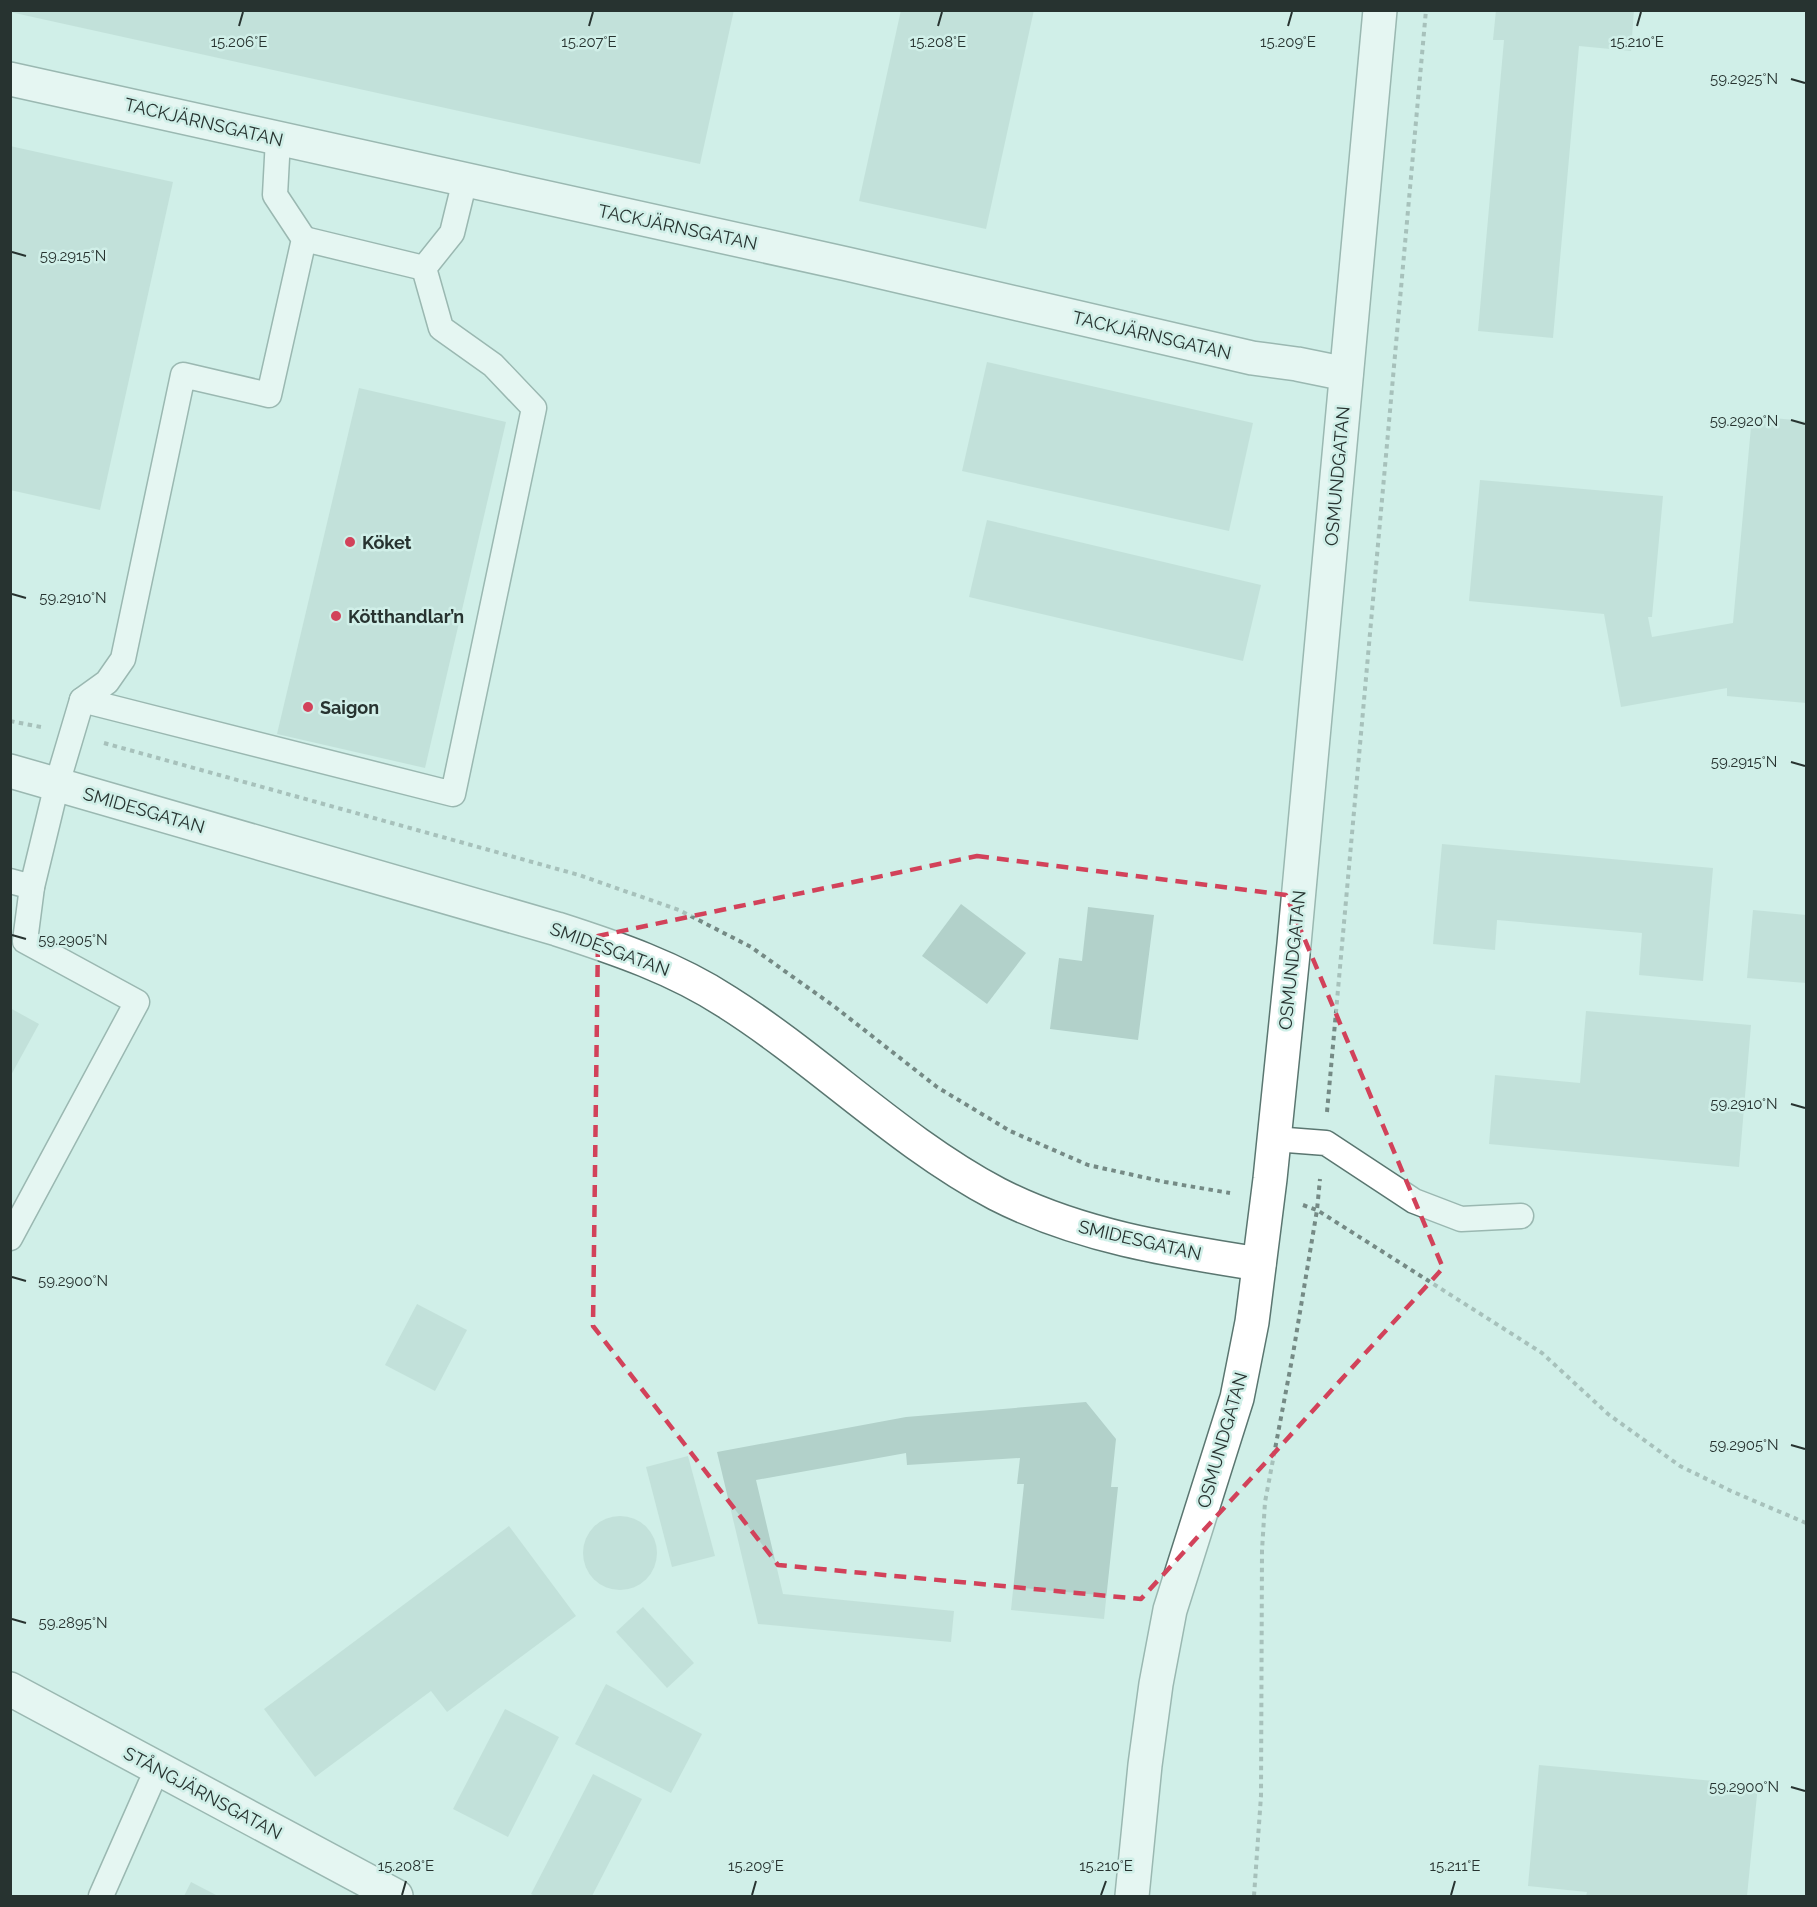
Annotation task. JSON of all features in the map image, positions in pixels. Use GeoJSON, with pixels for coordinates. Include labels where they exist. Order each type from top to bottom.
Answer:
{"type":"FeatureCollection","features":[{"type":"Feature","properties":{"kind":"street","name":"OSMUNDGATAN"},"geometry":{"type":"LineString","coordinates":[[1132,1896],[1145,1765],[1156,1684],[1170,1610],[1237,1398],[1252,1322],[1274,1138],[1380,10]]}},
{"type":"Feature","properties":{"kind":"street","name":"TACKJÄRNSGATAN"},"geometry":{"type":"LineString","coordinates":[[10,79],[847,264],[1252,358],[1346,374]]}},
{"type":"Feature","properties":{"kind":"street","name":"SMIDESGATAN"},"geometry":{"type":"LineString","coordinates":[[10,771],[620,949],[677,974],[726,1001],[773,1034],[930,1154],[998,1194],[1066,1223],[1118,1239],[1186,1253],[1259,1264]]}},
{"type":"Feature","properties":{"kind":"street","name":"STÅNGJÄRNSGATAN"},"geometry":{"type":"LineString","coordinates":[[10,1689],[396,1896]]}},
{"type":"Feature","properties":{"kind":"lane"},"geometry":{"type":"LineString","coordinates":[[278,139],[275,195],[304,238],[424,268]]}},
{"type":"Feature","properties":{"kind":"lane"},"geometry":{"type":"LineString","coordinates":[[424,268],[452,233],[465,180]]}},
{"type":"Feature","properties":{"kind":"lane"},"geometry":{"type":"LineString","coordinates":[[10,1238],[137,1002],[25,941],[21,884],[57,784],[82,700],[107,682],[123,659],[183,375],[269,395],[304,238]]}},
{"type":"Feature","properties":{"kind":"lane"},"geometry":{"type":"LineString","coordinates":[[82,700],[453,794],[534,408],[493,365],[441,328],[424,268]]}},
{"type":"Feature","properties":{"kind":"lane"},"geometry":{"type":"LineString","coordinates":[[1274,1138],[1324,1143],[1414,1201],[1461,1219],[1521,1216]]}},
{"type":"Feature","properties":{"kind":"lane"},"geometry":{"type":"LineString","coordinates":[[101,1896],[150,1785]]}},
{"type":"Feature","properties":{"kind":"path"},"geometry":{"type":"LineString","coordinates":[[1254,1896],[1261,1796],[1262,1550],[1265,1502],[1317,1210],[1426,10]]}},
{"type":"Feature","properties":{"kind":"path"},"geometry":{"type":"LineString","coordinates":[[1317,1210],[1542,1353],[1608,1414],[1680,1466],[1806,1523]]}},
{"type":"Feature","properties":{"kind":"highlighted area"},"geometry":{"type":"Polygon","coordinates":[[[977,856],[1286,895],[1443,1268],[1141,1599],[778,1565],[593,1326],[598,936],[977,856]]]}},
{"type":"Feature","properties":{"kind":"building"},"geometry":{"type":"Polygon","coordinates":[[[10,10],[734,10],[700,164],[10,12],[10,10]]]}},
{"type":"Feature","properties":{"kind":"building"},"geometry":{"type":"Polygon","coordinates":[[[901,10],[1034,10],[986,229],[859,201],[901,10]]]}},
{"type":"Feature","properties":{"kind":"building"},"geometry":{"type":"Polygon","coordinates":[[[1496,10],[1634,10],[1631,51],[1579,46],[1553,338],[1478,331],[1504,40],[1493,40],[1496,10]]]}},
{"type":"Feature","properties":{"kind":"building"},"geometry":{"type":"Polygon","coordinates":[[[10,146],[173,182],[100,510],[10,490],[10,146]]]}},
{"type":"Feature","properties":{"kind":"building"},"geometry":{"type":"Polygon","coordinates":[[[987,362],[1253,423],[1229,531],[962,471],[987,362]]]}},
{"type":"Feature","properties":{"kind":"building"},"geometry":{"type":"Polygon","coordinates":[[[359,388],[506,422],[425,768],[277,734],[359,388]]]}},
{"type":"Feature","properties":{"kind":"building"},"geometry":{"type":"Polygon","coordinates":[[[1752,416],[1806,421],[1806,703],[1727,696],[1727,688],[1621,707],[1604,614],[1469,601],[1480,480],[1663,496],[1652,617],[1648,617],[1652,637],[1733,623],[1752,416]]]}},
{"type":"Feature","properties":{"kind":"building"},"geometry":{"type":"Polygon","coordinates":[[[987,520],[1261,585],[1243,661],[969,597],[987,520]]]}},
{"type":"Feature","properties":{"kind":"building"},"geometry":{"type":"Polygon","coordinates":[[[1442,844],[1713,868],[1703,981],[1639,975],[1642,933],[1497,920],[1495,950],[1433,944],[1442,844]]]}},
{"type":"Feature","properties":{"kind":"building"},"geometry":{"type":"Polygon","coordinates":[[[961,904],[1026,953],[987,1004],[922,956],[961,904]]]}},
{"type":"Feature","properties":{"kind":"building"},"geometry":{"type":"Polygon","coordinates":[[[1088,907],[1154,915],[1138,1040],[1050,1029],[1059,958],[1082,961],[1088,907]]]}},
{"type":"Feature","properties":{"kind":"building"},"geometry":{"type":"Polygon","coordinates":[[[1753,910],[1806,915],[1806,983],[1747,978],[1753,910]]]}},
{"type":"Feature","properties":{"kind":"building"},"geometry":{"type":"Polygon","coordinates":[[[10,1008],[39,1024],[10,1077],[10,1008]]]}},
{"type":"Feature","properties":{"kind":"building"},"geometry":{"type":"Polygon","coordinates":[[[1586,1011],[1751,1025],[1739,1167],[1489,1144],[1495,1075],[1580,1083],[1586,1011]]]}},
{"type":"Feature","properties":{"kind":"building"},"geometry":{"type":"Polygon","coordinates":[[[417,1304],[467,1330],[435,1391],[385,1365],[417,1304]]]}},
{"type":"Feature","properties":{"kind":"building"},"geometry":{"type":"Polygon","coordinates":[[[1086,1402],[1116,1439],[1111,1487],[1118,1487],[1104,1619],[1011,1610],[1024,1484],[1017,1484],[1020,1458],[907,1465],[906,1453],[756,1480],[783,1594],[954,1611],[951,1642],[758,1624],[717,1452],[906,1417],[1086,1402]]]}},
{"type":"Feature","properties":{"kind":"building"},"geometry":{"type":"Polygon","coordinates":[[[688,1456],[715,1556],[672,1567],[646,1467],[688,1456]]]}},
{"type":"Feature","properties":{"kind":"building"},"geometry":{"type":"Polygon","coordinates":[[[620,1516],[634,1519],[646,1527],[654,1539],[657,1553],[654,1567],[646,1579],[634,1587],[620,1590],[606,1587],[594,1579],[586,1567],[583,1553],[586,1539],[594,1527],[606,1519],[620,1516]]]}},
{"type":"Feature","properties":{"kind":"building"},"geometry":{"type":"Polygon","coordinates":[[[509,1526],[576,1616],[447,1712],[431,1691],[315,1777],[264,1709],[509,1526]]]}},
{"type":"Feature","properties":{"kind":"building"},"geometry":{"type":"Polygon","coordinates":[[[643,1607],[694,1663],[667,1688],[616,1632],[643,1607]]]}},
{"type":"Feature","properties":{"kind":"building"},"geometry":{"type":"Polygon","coordinates":[[[606,1684],[702,1734],[671,1793],[575,1744],[606,1684]]]}},
{"type":"Feature","properties":{"kind":"building"},"geometry":{"type":"Polygon","coordinates":[[[505,1709],[559,1737],[508,1837],[453,1809],[505,1709]]]}},
{"type":"Feature","properties":{"kind":"building"},"geometry":{"type":"Polygon","coordinates":[[[1539,1765],[1758,1785],[1747,1896],[1586,1896],[1587,1892],[1528,1886],[1539,1765]]]}},
{"type":"Feature","properties":{"kind":"building"},"geometry":{"type":"Polygon","coordinates":[[[593,1774],[642,1799],[592,1896],[535,1896],[531,1894],[593,1774]]]}},
{"type":"Feature","properties":{"kind":"building"},"geometry":{"type":"Polygon","coordinates":[[[191,1882],[218,1896],[184,1896],[191,1882]]]}},
{"type":"Feature","properties":{"kind":"place","name":"Köket"},"geometry":{"type":"Point","coordinates":[350,542]}},
{"type":"Feature","properties":{"kind":"place","name":"Kötthandlar’n"},"geometry":{"type":"Point","coordinates":[336,616]}},
{"type":"Feature","properties":{"kind":"place","name":"Saigon"},"geometry":{"type":"Point","coordinates":[308,707]}}]}
